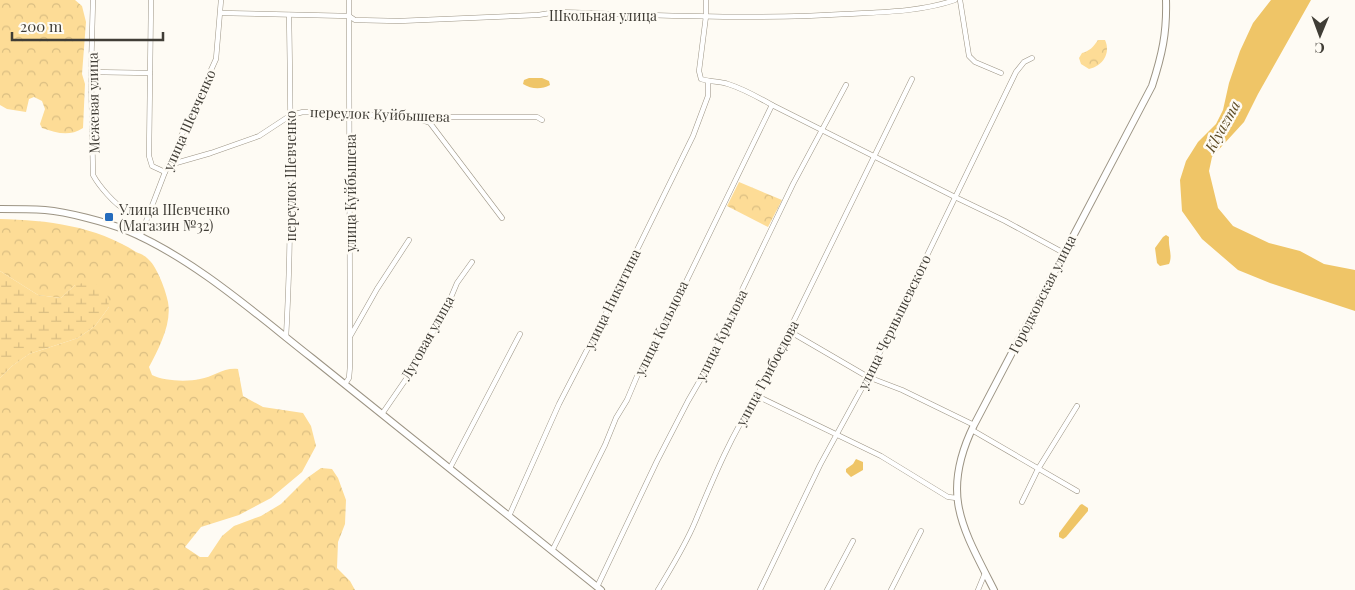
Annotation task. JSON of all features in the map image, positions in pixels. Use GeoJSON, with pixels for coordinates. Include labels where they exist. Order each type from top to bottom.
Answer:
{"type":"FeatureCollection","features":[{"type":"Feature","properties":{"kind":"street","name":"Межевая улица"},"geometry":{"type":"LineString","coordinates":[[93,0],[91,72],[93,175],[117,204],[133,213],[150,214]]}},
{"type":"Feature","properties":{"kind":"street"},"geometry":{"type":"LineString","coordinates":[[152,0],[149,156],[152,166],[166,172]]}},
{"type":"Feature","properties":{"kind":"street","name":"улица Шевченко"},"geometry":{"type":"LineString","coordinates":[[140,237],[168,165],[216,59],[221,0]]}},
{"type":"Feature","properties":{"kind":"street","name":"улица Куйбышева"},"geometry":{"type":"LineString","coordinates":[[345,384],[350,366],[348,347],[350,336],[349,0]]}},
{"type":"Feature","properties":{"kind":"street"},"geometry":{"type":"LineString","coordinates":[[706,0],[706,16],[699,71],[701,79],[708,82],[726,83],[746,91],[955,198],[1005,220],[1064,253]]}},
{"type":"Feature","properties":{"kind":"street","name":"Школьная улица"},"geometry":{"type":"LineString","coordinates":[[221,13],[350,16],[355,20],[399,21],[538,15],[557,12],[706,16],[809,16],[922,8],[941,5],[955,0]]}},
{"type":"Feature","properties":{"kind":"street"},"geometry":{"type":"LineString","coordinates":[[960,0],[969,56],[975,62],[1001,73]]}},
{"type":"Feature","properties":{"kind":"street","name":"Городковская улица"},"geometry":{"type":"LineString","coordinates":[[994,590],[961,522],[956,498],[962,453],[973,428],[1152,86],[1162,56],[1167,24],[1166,0]]}},
{"type":"Feature","properties":{"kind":"street","name":"переулок Шевченко"},"geometry":{"type":"LineString","coordinates":[[286,338],[290,269],[291,115],[289,15]]}},
{"type":"Feature","properties":{"kind":"street","name":"улица Чернышевского"},"geometry":{"type":"LineString","coordinates":[[760,590],[782,541],[868,377],[1016,72],[1024,62],[1032,58]]}},
{"type":"Feature","properties":{"kind":"street"},"geometry":{"type":"LineString","coordinates":[[91,72],[150,73]]}},
{"type":"Feature","properties":{"kind":"street","name":"улица Грибоедова"},"geometry":{"type":"LineString","coordinates":[[658,590],[694,524],[705,494],[731,442],[748,410],[758,396],[912,79]]}},
{"type":"Feature","properties":{"kind":"street","name":"улица Никитина"},"geometry":{"type":"LineString","coordinates":[[509,516],[559,404],[693,136],[708,96],[708,82]]}},
{"type":"Feature","properties":{"kind":"street","name":"улица Крылова"},"geometry":{"type":"LineString","coordinates":[[599,588],[657,461],[688,400],[710,363],[743,288],[793,184],[846,85]]}},
{"type":"Feature","properties":{"kind":"street","name":"улица Кольцова"},"geometry":{"type":"LineString","coordinates":[[552,551],[772,105]]}},
{"type":"Feature","properties":{"kind":"street","name":"переулок Куйбышева"},"geometry":{"type":"LineString","coordinates":[[168,165],[211,154],[259,136],[291,115],[303,112],[415,117],[536,117],[542,120]]}},
{"type":"Feature","properties":{"kind":"street"},"geometry":{"type":"LineString","coordinates":[[415,117],[430,123],[502,218]]}},
{"type":"Feature","properties":{"kind":"street"},"geometry":{"type":"LineString","coordinates":[[0,209],[46,210],[96,220],[140,237],[196,269],[345,384],[599,588]]}},
{"type":"Feature","properties":{"kind":"street"},"geometry":{"type":"LineString","coordinates":[[350,336],[377,289],[409,240]]}},
{"type":"Feature","properties":{"kind":"street","name":"Луговая улица"},"geometry":{"type":"LineString","coordinates":[[382,414],[415,366],[457,283],[472,262]]}},
{"type":"Feature","properties":{"kind":"street"},"geometry":{"type":"LineString","coordinates":[[789,331],[868,377],[902,390],[973,428],[1077,491]]}},
{"type":"Feature","properties":{"kind":"street"},"geometry":{"type":"LineString","coordinates":[[450,468],[520,334]]}},
{"type":"Feature","properties":{"kind":"street"},"geometry":{"type":"LineString","coordinates":[[758,396],[881,456],[948,497],[956,498]]}},
{"type":"Feature","properties":{"kind":"street"},"geometry":{"type":"LineString","coordinates":[[1022,502],[1038,469],[1077,406]]}},
{"type":"Feature","properties":{"kind":"street"},"geometry":{"type":"LineString","coordinates":[[891,590],[920,531]]}},
{"type":"Feature","properties":{"kind":"street"},"geometry":{"type":"LineString","coordinates":[[827,590],[853,541]]}},
{"type":"Feature","properties":{"kind":"street"},"geometry":{"type":"LineString","coordinates":[[978,590],[985,573]]}},
{"type":"Feature","properties":{"kind":"green space"},"geometry":{"type":"Polygon","coordinates":[[[0,0],[75,0],[82,6],[86,22],[82,74],[85,84],[83,128],[68,133],[58,133],[42,128],[40,124],[45,109],[42,101],[34,97],[29,99],[26,112],[7,109],[0,105],[0,0]]]}},
{"type":"Feature","properties":{"kind":"green space"},"geometry":{"type":"Polygon","coordinates":[[[1098,40],[1105,40],[1107,45],[1106,54],[1102,62],[1089,69],[1081,64],[1079,58],[1082,53],[1091,48],[1098,40]]]}},
{"type":"Feature","properties":{"kind":"green space"},"geometry":{"type":"Polygon","coordinates":[[[739,182],[782,200],[768,227],[727,206],[739,182]]]}},
{"type":"Feature","properties":{"kind":"green space"},"geometry":{"type":"Polygon","coordinates":[[[0,219],[53,223],[88,230],[121,243],[145,256],[152,263],[161,280],[169,310],[164,336],[149,367],[152,375],[169,380],[195,380],[228,369],[238,369],[243,396],[263,407],[303,413],[311,426],[316,446],[302,472],[271,498],[239,515],[201,527],[185,547],[200,557],[208,557],[222,536],[234,526],[261,516],[281,504],[307,478],[321,468],[332,469],[338,478],[346,500],[345,524],[338,542],[337,568],[350,581],[355,590],[0,590],[0,378],[12,366],[29,354],[78,338],[95,326],[109,307],[75,285],[61,298],[38,295],[0,271],[0,219]]]}},
{"type":"Feature","properties":{"kind":"green space"},"geometry":{"type":"Polygon","coordinates":[[[0,271],[38,295],[61,298],[75,285],[91,281],[107,291],[109,307],[95,326],[78,338],[29,354],[12,366],[0,378],[0,271]]]}},
{"type":"Feature","properties":{"kind":"water","name":"Klyazma"},"geometry":{"type":"Polygon","coordinates":[[[1271,0],[1311,0],[1244,122],[1212,157],[1209,171],[1218,208],[1233,226],[1269,243],[1300,251],[1324,264],[1355,270],[1355,311],[1270,283],[1238,270],[1202,239],[1182,211],[1180,180],[1186,161],[1198,142],[1216,124],[1223,110],[1229,83],[1240,51],[1253,23],[1271,0]]]}},
{"type":"Feature","properties":{"kind":"water"},"geometry":{"type":"Polygon","coordinates":[[[542,78],[549,81],[550,85],[543,88],[529,87],[523,84],[524,80],[542,78]]]}},
{"type":"Feature","properties":{"kind":"water"},"geometry":{"type":"Polygon","coordinates":[[[1166,235],[1169,237],[1170,261],[1169,264],[1160,266],[1157,263],[1155,248],[1166,235]]]}},
{"type":"Feature","properties":{"kind":"water"},"geometry":{"type":"Polygon","coordinates":[[[856,459],[863,462],[863,470],[851,477],[846,472],[846,469],[856,459]]]}},
{"type":"Feature","properties":{"kind":"water"},"geometry":{"type":"Polygon","coordinates":[[[1082,504],[1088,508],[1088,511],[1066,537],[1063,539],[1059,537],[1059,533],[1082,504]]]}},
{"type":"Feature","properties":{"kind":"place","name":"Улица Шевченко (Магазин №32)"},"geometry":{"type":"Point","coordinates":[109,217]}}]}
